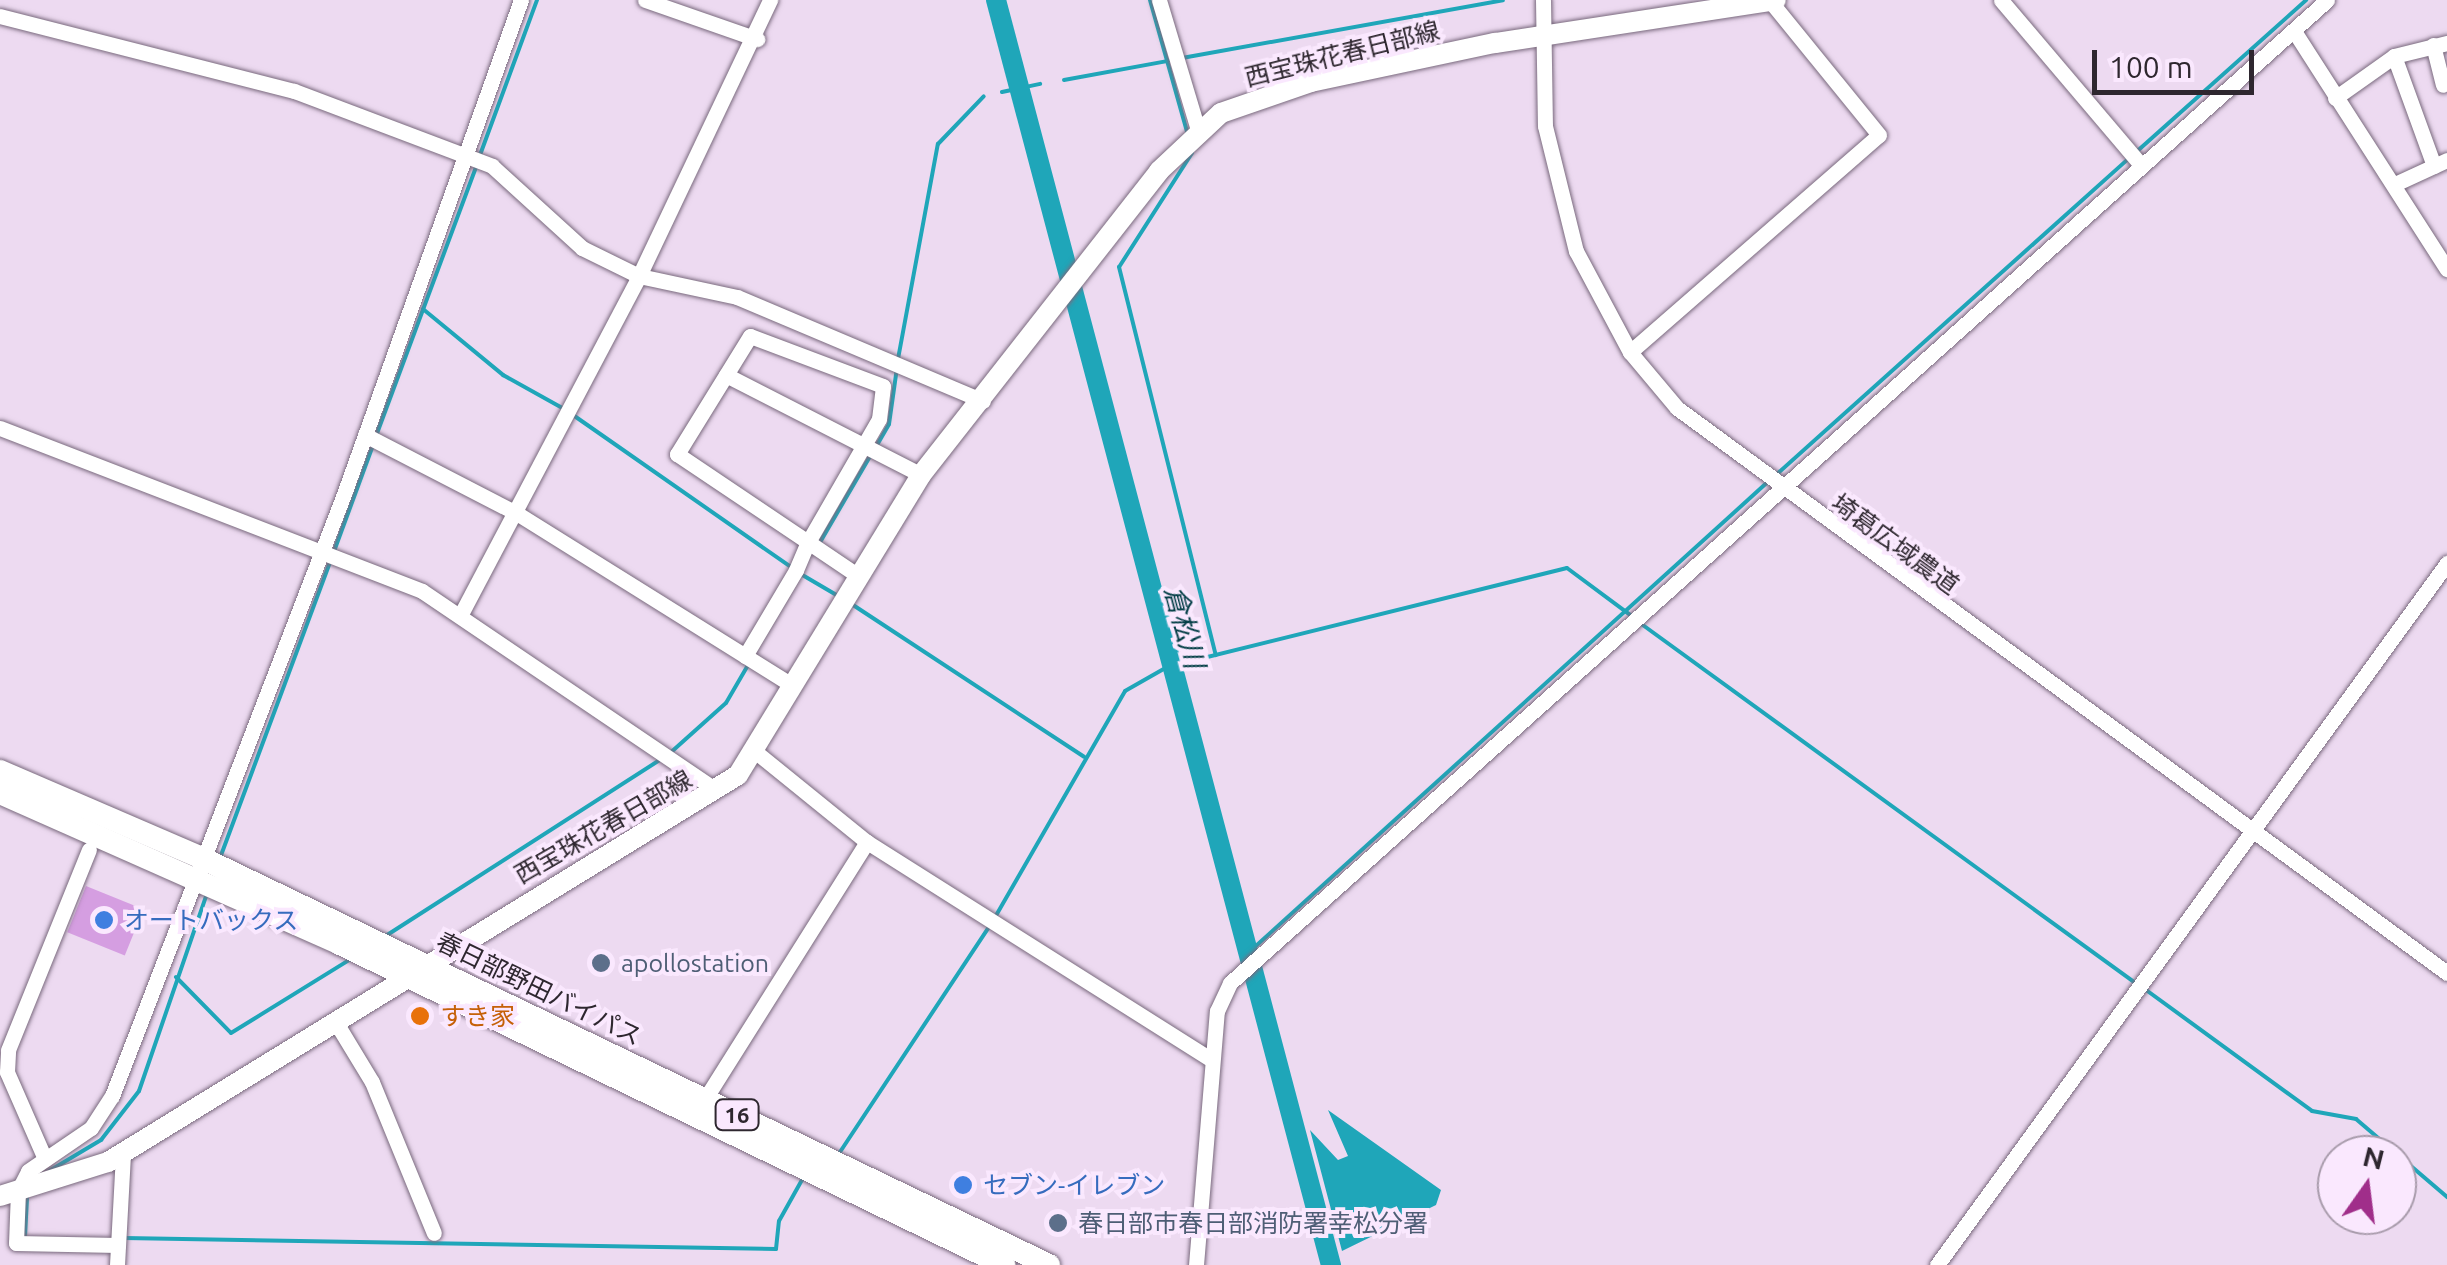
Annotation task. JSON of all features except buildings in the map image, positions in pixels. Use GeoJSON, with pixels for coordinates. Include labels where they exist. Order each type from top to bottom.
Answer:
{"type":"FeatureCollection","features":[{"type":"Feature","properties":{"kind":"highway","name":"春日部野田バイパス"},"geometry":{"type":"LineString","coordinates":[[0,771],[415,970],[705,1099],[1049,1265]]}},
{"type":"Feature","properties":{"kind":"highway","name":"春日部野田バイパス"},"geometry":{"type":"LineString","coordinates":[[0,793],[196,867]]}},
{"type":"Feature","properties":{"kind":"highway","name":"春日部野田バイパス"},"geometry":{"type":"LineString","coordinates":[[415,970],[1004,1265]]}},
{"type":"Feature","properties":{"kind":"main road","name":"西宝珠花春日部線"},"geometry":{"type":"LineString","coordinates":[[21,1190],[122,1153],[415,970],[716,790],[757,753],[792,685],[922,475],[1098,249],[1198,130],[1251,98],[1542,35],[1773,1]]}},
{"type":"Feature","properties":{"kind":"street"},"geometry":{"type":"LineString","coordinates":[[118,1245],[16,1243],[21,1190],[45,1159],[91,1128],[112,1096],[196,867],[472,159],[521,0]]}},
{"type":"Feature","properties":{"kind":"street"},"geometry":{"type":"LineString","coordinates":[[645,0],[758,40]]}},
{"type":"Feature","properties":{"kind":"street"},"geometry":{"type":"LineString","coordinates":[[462,612],[518,514],[758,40],[770,0]]}},
{"type":"Feature","properties":{"kind":"street"},"geometry":{"type":"LineString","coordinates":[[1160,0],[1198,130]]}},
{"type":"Feature","properties":{"kind":"street","name":"埼葛広域農道"},"geometry":{"type":"LineString","coordinates":[[1543,0],[1552,172],[1576,251],[1630,352],[1677,408],[1780,491],[2447,973]]}},
{"type":"Feature","properties":{"kind":"street"},"geometry":{"type":"LineString","coordinates":[[2001,0],[2141,165]]}},
{"type":"Feature","properties":{"kind":"street"},"geometry":{"type":"LineString","coordinates":[[1196,1265],[1212,1060],[1230,982],[2327,0]]}},
{"type":"Feature","properties":{"kind":"street"},"geometry":{"type":"LineString","coordinates":[[1630,352],[1879,134],[1773,1]]}},
{"type":"Feature","properties":{"kind":"street"},"geometry":{"type":"LineString","coordinates":[[0,16],[206,64],[472,159],[582,248],[639,276],[737,297],[983,401]]}},
{"type":"Feature","properties":{"kind":"street"},"geometry":{"type":"LineString","coordinates":[[2294,31],[2334,98],[2397,183],[2446,265]]}},
{"type":"Feature","properties":{"kind":"street"},"geometry":{"type":"LineString","coordinates":[[2334,98],[2394,56],[2440,44],[2443,85]]}},
{"type":"Feature","properties":{"kind":"street"},"geometry":{"type":"LineString","coordinates":[[2394,56],[2440,163],[2397,183]]}},
{"type":"Feature","properties":{"kind":"street"},"geometry":{"type":"LineString","coordinates":[[745,656],[808,542],[866,442],[884,386],[750,336],[676,454],[808,542],[857,576]]}},
{"type":"Feature","properties":{"kind":"street"},"geometry":{"type":"LineString","coordinates":[[726,376],[866,442],[922,475]]}},
{"type":"Feature","properties":{"kind":"street"},"geometry":{"type":"LineString","coordinates":[[0,428],[321,550],[462,612],[716,790]]}},
{"type":"Feature","properties":{"kind":"street"},"geometry":{"type":"LineString","coordinates":[[366,435],[518,514],[792,685]]}},
{"type":"Feature","properties":{"kind":"street"},"geometry":{"type":"LineString","coordinates":[[1937,1265],[2136,988],[2256,836],[2447,564]]}},
{"type":"Feature","properties":{"kind":"street"},"geometry":{"type":"LineString","coordinates":[[757,753],[867,842],[1212,1060]]}},
{"type":"Feature","properties":{"kind":"street"},"geometry":{"type":"LineString","coordinates":[[705,1099],[867,842]]}},
{"type":"Feature","properties":{"kind":"street"},"geometry":{"type":"LineString","coordinates":[[45,1159],[6,1072],[8,1050],[90,850]]}},
{"type":"Feature","properties":{"kind":"street"},"geometry":{"type":"LineString","coordinates":[[334,1022],[372,1082],[434,1233]]}},
{"type":"Feature","properties":{"kind":"street"},"geometry":{"type":"LineString","coordinates":[[116,1265],[122,1153]]}},
{"type":"Feature","properties":{"kind":"water"},"geometry":{"type":"Polygon","coordinates":[[[1328,1110],[1441,1190],[1436,1205],[1342,1251],[1310,1130],[1338,1160],[1348,1156],[1328,1110]]]}},
{"type":"Feature","properties":{"kind":"waterway"},"geometry":{"type":"LineString","coordinates":[[480,155],[537,0]]}},
{"type":"Feature","properties":{"kind":"waterway"},"geometry":{"type":"LineString","coordinates":[[996,0],[1331,1265]]}},
{"type":"Feature","properties":{"kind":"waterway"},"geometry":{"type":"LineString","coordinates":[[1150,0],[1188,135]]}},
{"type":"Feature","properties":{"kind":"waterway"},"geometry":{"type":"LineString","coordinates":[[1182,58],[1503,0]]}},
{"type":"Feature","properties":{"kind":"waterway"},"geometry":{"type":"LineString","coordinates":[[2134,154],[2306,0]]}},
{"type":"Feature","properties":{"kind":"waterway"},"geometry":{"type":"LineString","coordinates":[[1064,80],[1168,61]]}},
{"type":"Feature","properties":{"kind":"waterway","name":"倉松川"},"geometry":{"type":"LineString","coordinates":[[1002,92],[1040,84]]}},
{"type":"Feature","properties":{"kind":"waterway"},"geometry":{"type":"LineString","coordinates":[[898,359],[938,144],[984,96]]}},
{"type":"Feature","properties":{"kind":"waterway"},"geometry":{"type":"LineString","coordinates":[[1192,153],[1119,267],[1216,655]]}},
{"type":"Feature","properties":{"kind":"waterway"},"geometry":{"type":"LineString","coordinates":[[1777,474],[2127,160]]}},
{"type":"Feature","properties":{"kind":"waterway"},"geometry":{"type":"LineString","coordinates":[[376,436],[477,164]]}},
{"type":"Feature","properties":{"kind":"waterway"},"geometry":{"type":"LineString","coordinates":[[423,309],[503,375],[566,410]]}},
{"type":"Feature","properties":{"kind":"waterway"},"geometry":{"type":"LineString","coordinates":[[877,445],[889,424],[897,368]]}},
{"type":"Feature","properties":{"kind":"waterway"},"geometry":{"type":"LineString","coordinates":[[573,415],[791,567]]}},
{"type":"Feature","properties":{"kind":"waterway"},"geometry":{"type":"LineString","coordinates":[[333,554],[373,445]]}},
{"type":"Feature","properties":{"kind":"waterway"},"geometry":{"type":"LineString","coordinates":[[819,544],[872,453]]}},
{"type":"Feature","properties":{"kind":"waterway"},"geometry":{"type":"LineString","coordinates":[[1247,954],[1770,480]]}},
{"type":"Feature","properties":{"kind":"waterway"},"geometry":{"type":"LineString","coordinates":[[220,858],[330,563]]}},
{"type":"Feature","properties":{"kind":"waterway"},"geometry":{"type":"LineString","coordinates":[[994,919],[1125,691],[1167,667],[1567,568],[1633,617]]}},
{"type":"Feature","properties":{"kind":"waterway"},"geometry":{"type":"LineString","coordinates":[[799,573],[838,596]]}},
{"type":"Feature","properties":{"kind":"waterway"},"geometry":{"type":"LineString","coordinates":[[850,603],[1084,757]]}},
{"type":"Feature","properties":{"kind":"waterway"},"geometry":{"type":"LineString","coordinates":[[1640,623],[2134,982]]}},
{"type":"Feature","properties":{"kind":"waterway"},"geometry":{"type":"LineString","coordinates":[[669,754],[726,703],[748,665]]}},
{"type":"Feature","properties":{"kind":"waterway"},"geometry":{"type":"LineString","coordinates":[[384,937],[661,759]]}},
{"type":"Feature","properties":{"kind":"waterway"},"geometry":{"type":"LineString","coordinates":[[49,1171],[101,1140],[139,1091],[206,896]]}},
{"type":"Feature","properties":{"kind":"waterway"},"geometry":{"type":"LineString","coordinates":[[840,1152],[989,927]]}},
{"type":"Feature","properties":{"kind":"waterway"},"geometry":{"type":"LineString","coordinates":[[176,977],[231,1033],[351,959]]}},
{"type":"Feature","properties":{"kind":"waterway"},"geometry":{"type":"LineString","coordinates":[[2142,987],[2312,1111],[2356,1119],[2447,1197]]}},
{"type":"Feature","properties":{"kind":"waterway"},"geometry":{"type":"LineString","coordinates":[[124,1238],[776,1249],[779,1221],[803,1178]]}},
{"type":"Feature","properties":{"kind":"waterway"},"geometry":{"type":"LineString","coordinates":[[25,1236],[27,1197]]}},
{"type":"Feature","properties":{"kind":"place","name":"オートバックス"},"geometry":{"type":"Point","coordinates":[104,920]}},
{"type":"Feature","properties":{"kind":"place","name":"apollostation"},"geometry":{"type":"Point","coordinates":[601,963]}},
{"type":"Feature","properties":{"kind":"place","name":"すき家"},"geometry":{"type":"Point","coordinates":[420,1016]}},
{"type":"Feature","properties":{"kind":"place","name":"セブン-イレブン"},"geometry":{"type":"Point","coordinates":[963,1185]}},
{"type":"Feature","properties":{"kind":"place","name":"春日部市春日部消防署幸松分署"},"geometry":{"type":"Point","coordinates":[1058,1223]}}]}
